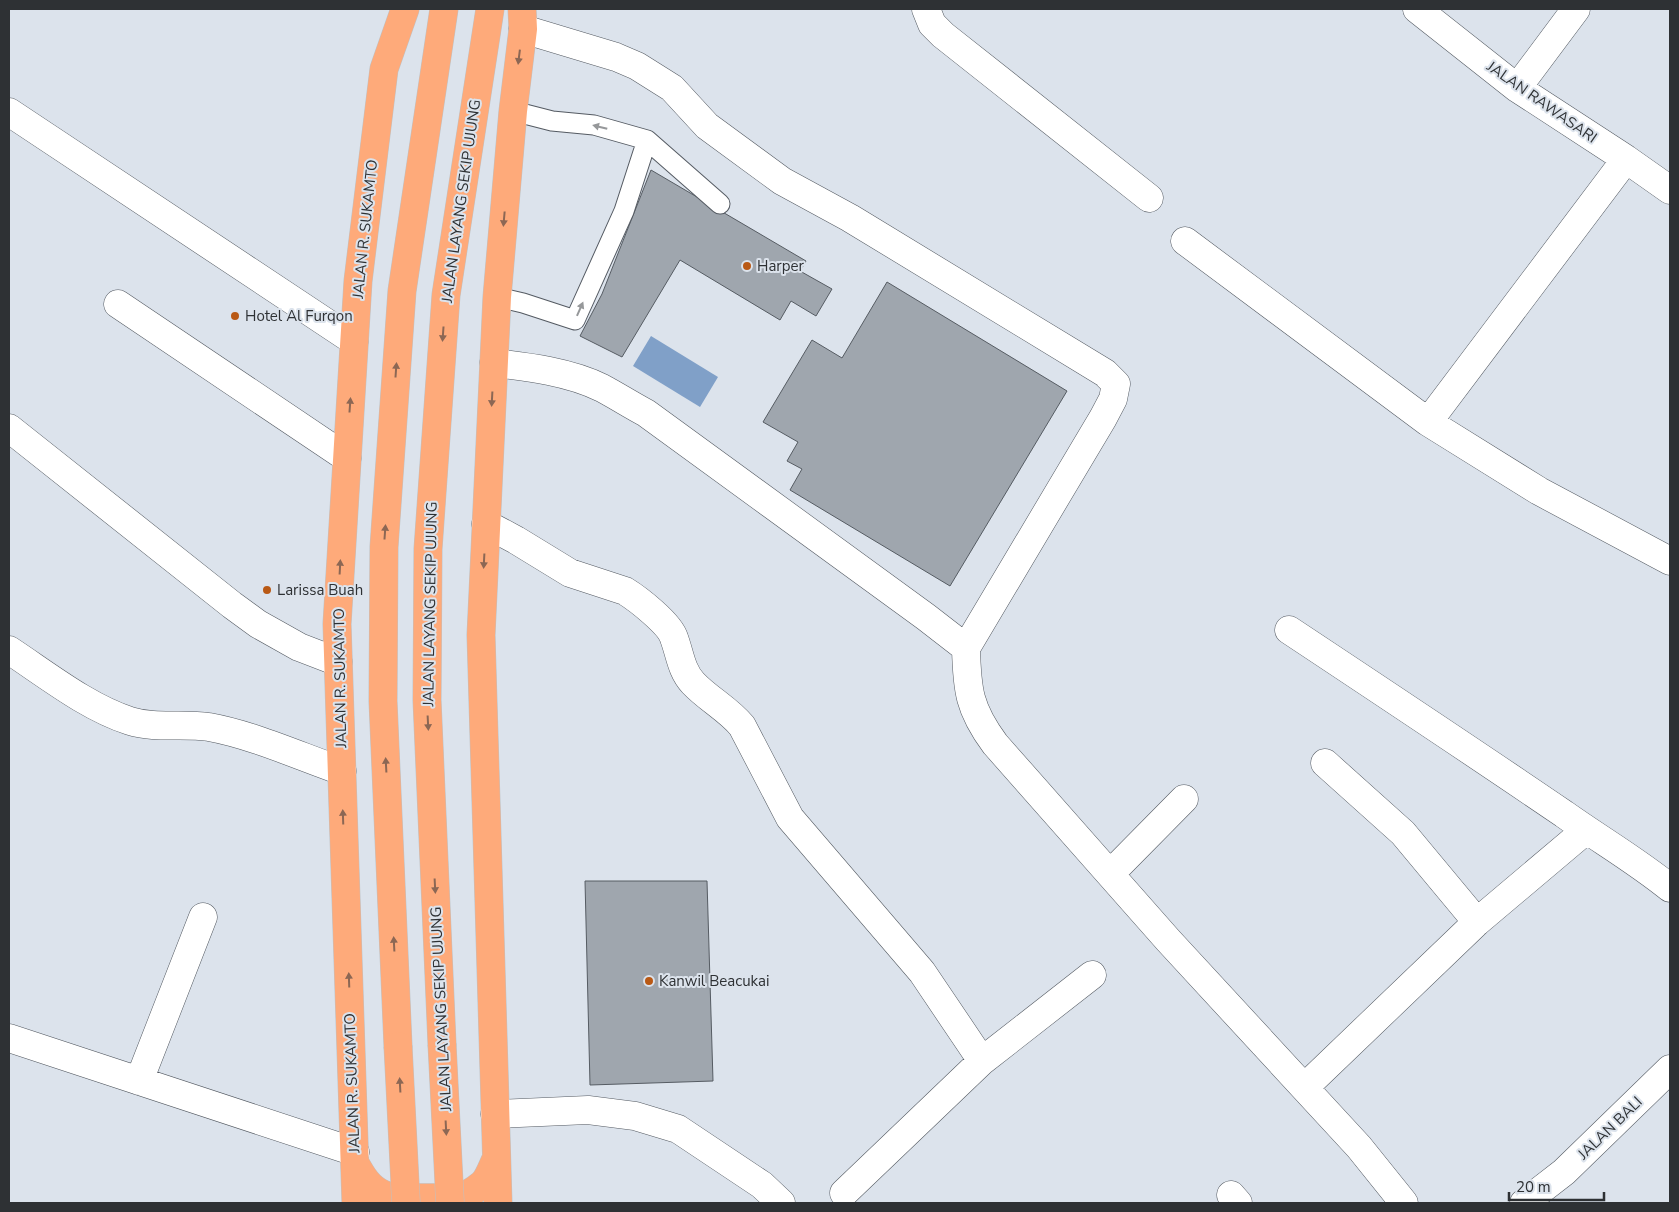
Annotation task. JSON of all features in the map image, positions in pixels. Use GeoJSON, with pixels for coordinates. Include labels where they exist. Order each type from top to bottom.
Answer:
{"type":"FeatureCollection","features":[{"type":"Feature","properties":{"kind":"highway","name":"JALAN R. SUKAMTO"},"geometry":{"type":"LineString","coordinates":[[356,1203],[337,624],[358,281],[384,69],[405,9]]}},
{"type":"Feature","properties":{"kind":"highway"},"geometry":{"type":"LineString","coordinates":[[406,1203],[383,701],[384,547],[402,291],[444,9]]}},
{"type":"Feature","properties":{"kind":"highway","name":"JALAN LAYANG SEKIP UJUNG"},"geometry":{"type":"LineString","coordinates":[[450,1203],[427,700],[428,549],[446,295],[490,9]]}},
{"type":"Feature","properties":{"kind":"highway"},"geometry":{"type":"LineString","coordinates":[[498,1203],[481,635],[497,297],[523,19]]}},
{"type":"Feature","properties":{"kind":"highway"},"geometry":{"type":"LineString","coordinates":[[355,1158],[363,1178],[372,1188],[384,1195],[396,1197],[458,1197],[473,1191],[483,1184],[496,1159]]}},
{"type":"Feature","properties":{"kind":"street"},"geometry":{"type":"LineString","coordinates":[[926,9],[932,24],[943,35],[1149,198]]}},
{"type":"Feature","properties":{"kind":"street","name":"JALAN RAWASARI"},"geometry":{"type":"LineString","coordinates":[[1417,9],[1517,88],[1670,190]]}},
{"type":"Feature","properties":{"kind":"street"},"geometry":{"type":"LineString","coordinates":[[1517,88],[1576,9]]}},
{"type":"Feature","properties":{"kind":"street"},"geometry":{"type":"LineString","coordinates":[[523,19],[637,66],[672,88],[707,126],[782,181],[850,218],[1105,373],[1116,384],[1113,399],[1103,418],[966,648],[967,675],[973,708],[982,726],[995,744],[1168,940],[1359,1147],[1404,1203]]}},
{"type":"Feature","properties":{"kind":"street"},"geometry":{"type":"LineString","coordinates":[[9,112],[354,341]]}},
{"type":"Feature","properties":{"kind":"street"},"geometry":{"type":"LineString","coordinates":[[1428,422],[1626,159]]}},
{"type":"Feature","properties":{"kind":"street"},"geometry":{"type":"LineString","coordinates":[[1185,241],[1428,422],[1539,491],[1670,561]]}},
{"type":"Feature","properties":{"kind":"street"},"geometry":{"type":"LineString","coordinates":[[118,304],[347,458]]}},
{"type":"Feature","properties":{"kind":"street"},"geometry":{"type":"LineString","coordinates":[[494,363],[562,374],[601,387],[646,413],[966,648]]}},
{"type":"Feature","properties":{"kind":"street"},"geometry":{"type":"LineString","coordinates":[[9,428],[258,624],[299,646],[338,662]]}},
{"type":"Feature","properties":{"kind":"street"},"geometry":{"type":"LineString","coordinates":[[486,524],[570,573],[633,595],[670,628],[681,663],[692,682],[734,716],[742,726],[790,818],[922,972],[982,1060]]}},
{"type":"Feature","properties":{"kind":"street"},"geometry":{"type":"LineString","coordinates":[[1289,630],[1645,868],[1670,888]]}},
{"type":"Feature","properties":{"kind":"street"},"geometry":{"type":"LineString","coordinates":[[9,650],[96,706],[128,720],[144,725],[208,727],[264,743],[342,772]]}},
{"type":"Feature","properties":{"kind":"street"},"geometry":{"type":"LineString","coordinates":[[1325,764],[1403,833],[1477,922]]}},
{"type":"Feature","properties":{"kind":"street"},"geometry":{"type":"LineString","coordinates":[[1110,874],[1184,799]]}},
{"type":"Feature","properties":{"kind":"street"},"geometry":{"type":"LineString","coordinates":[[1305,1087],[1477,922],[1586,830]]}},
{"type":"Feature","properties":{"kind":"street"},"geometry":{"type":"LineString","coordinates":[[139,1081],[204,917]]}},
{"type":"Feature","properties":{"kind":"street"},"geometry":{"type":"LineString","coordinates":[[844,1193],[982,1060],[1092,975]]}},
{"type":"Feature","properties":{"kind":"street"},"geometry":{"type":"LineString","coordinates":[[9,1038],[139,1081],[355,1158]]}},
{"type":"Feature","properties":{"kind":"street","name":"JALAN BALI"},"geometry":{"type":"LineString","coordinates":[[1524,1203],[1564,1172],[1668,1076]]}},
{"type":"Feature","properties":{"kind":"street"},"geometry":{"type":"LineString","coordinates":[[495,1114],[588,1110],[635,1116],[678,1129],[762,1185],[781,1203]]}},
{"type":"Feature","properties":{"kind":"lane"},"geometry":{"type":"LineString","coordinates":[[513,111],[552,121],[594,125],[647,140],[720,204]]}},
{"type":"Feature","properties":{"kind":"lane"},"geometry":{"type":"LineString","coordinates":[[497,297],[524,303],[575,320],[624,211],[647,140]]}},
{"type":"Feature","properties":{"kind":"water"},"geometry":{"type":"Polygon","coordinates":[[[651,336],[718,377],[700,407],[633,366],[651,336]]]}},
{"type":"Feature","properties":{"kind":"building","name":"Harper"},"geometry":{"type":"Polygon","coordinates":[[[651,170],[806,261],[800,271],[832,289],[816,316],[791,301],[780,320],[680,260],[622,357],[580,336],[602,294],[651,170]]]}},
{"type":"Feature","properties":{"kind":"building"},"geometry":{"type":"Polygon","coordinates":[[[887,282],[1067,391],[950,586],[790,490],[802,469],[787,461],[798,442],[763,422],[812,340],[842,358],[887,282]]]}},
{"type":"Feature","properties":{"kind":"building","name":"Kanwil Beacukai"},"geometry":{"type":"Polygon","coordinates":[[[585,881],[707,881],[713,1081],[590,1085],[585,881]]]}},
{"type":"Feature","properties":{"kind":"place","name":"Harper"},"geometry":{"type":"Point","coordinates":[747,266]}},
{"type":"Feature","properties":{"kind":"place","name":"Hotel Al Furqon"},"geometry":{"type":"Point","coordinates":[235,316]}},
{"type":"Feature","properties":{"kind":"place","name":"Larissa Buah"},"geometry":{"type":"Point","coordinates":[267,590]}},
{"type":"Feature","properties":{"kind":"place","name":"Kanwil Beacukai"},"geometry":{"type":"Point","coordinates":[649,981]}}]}
